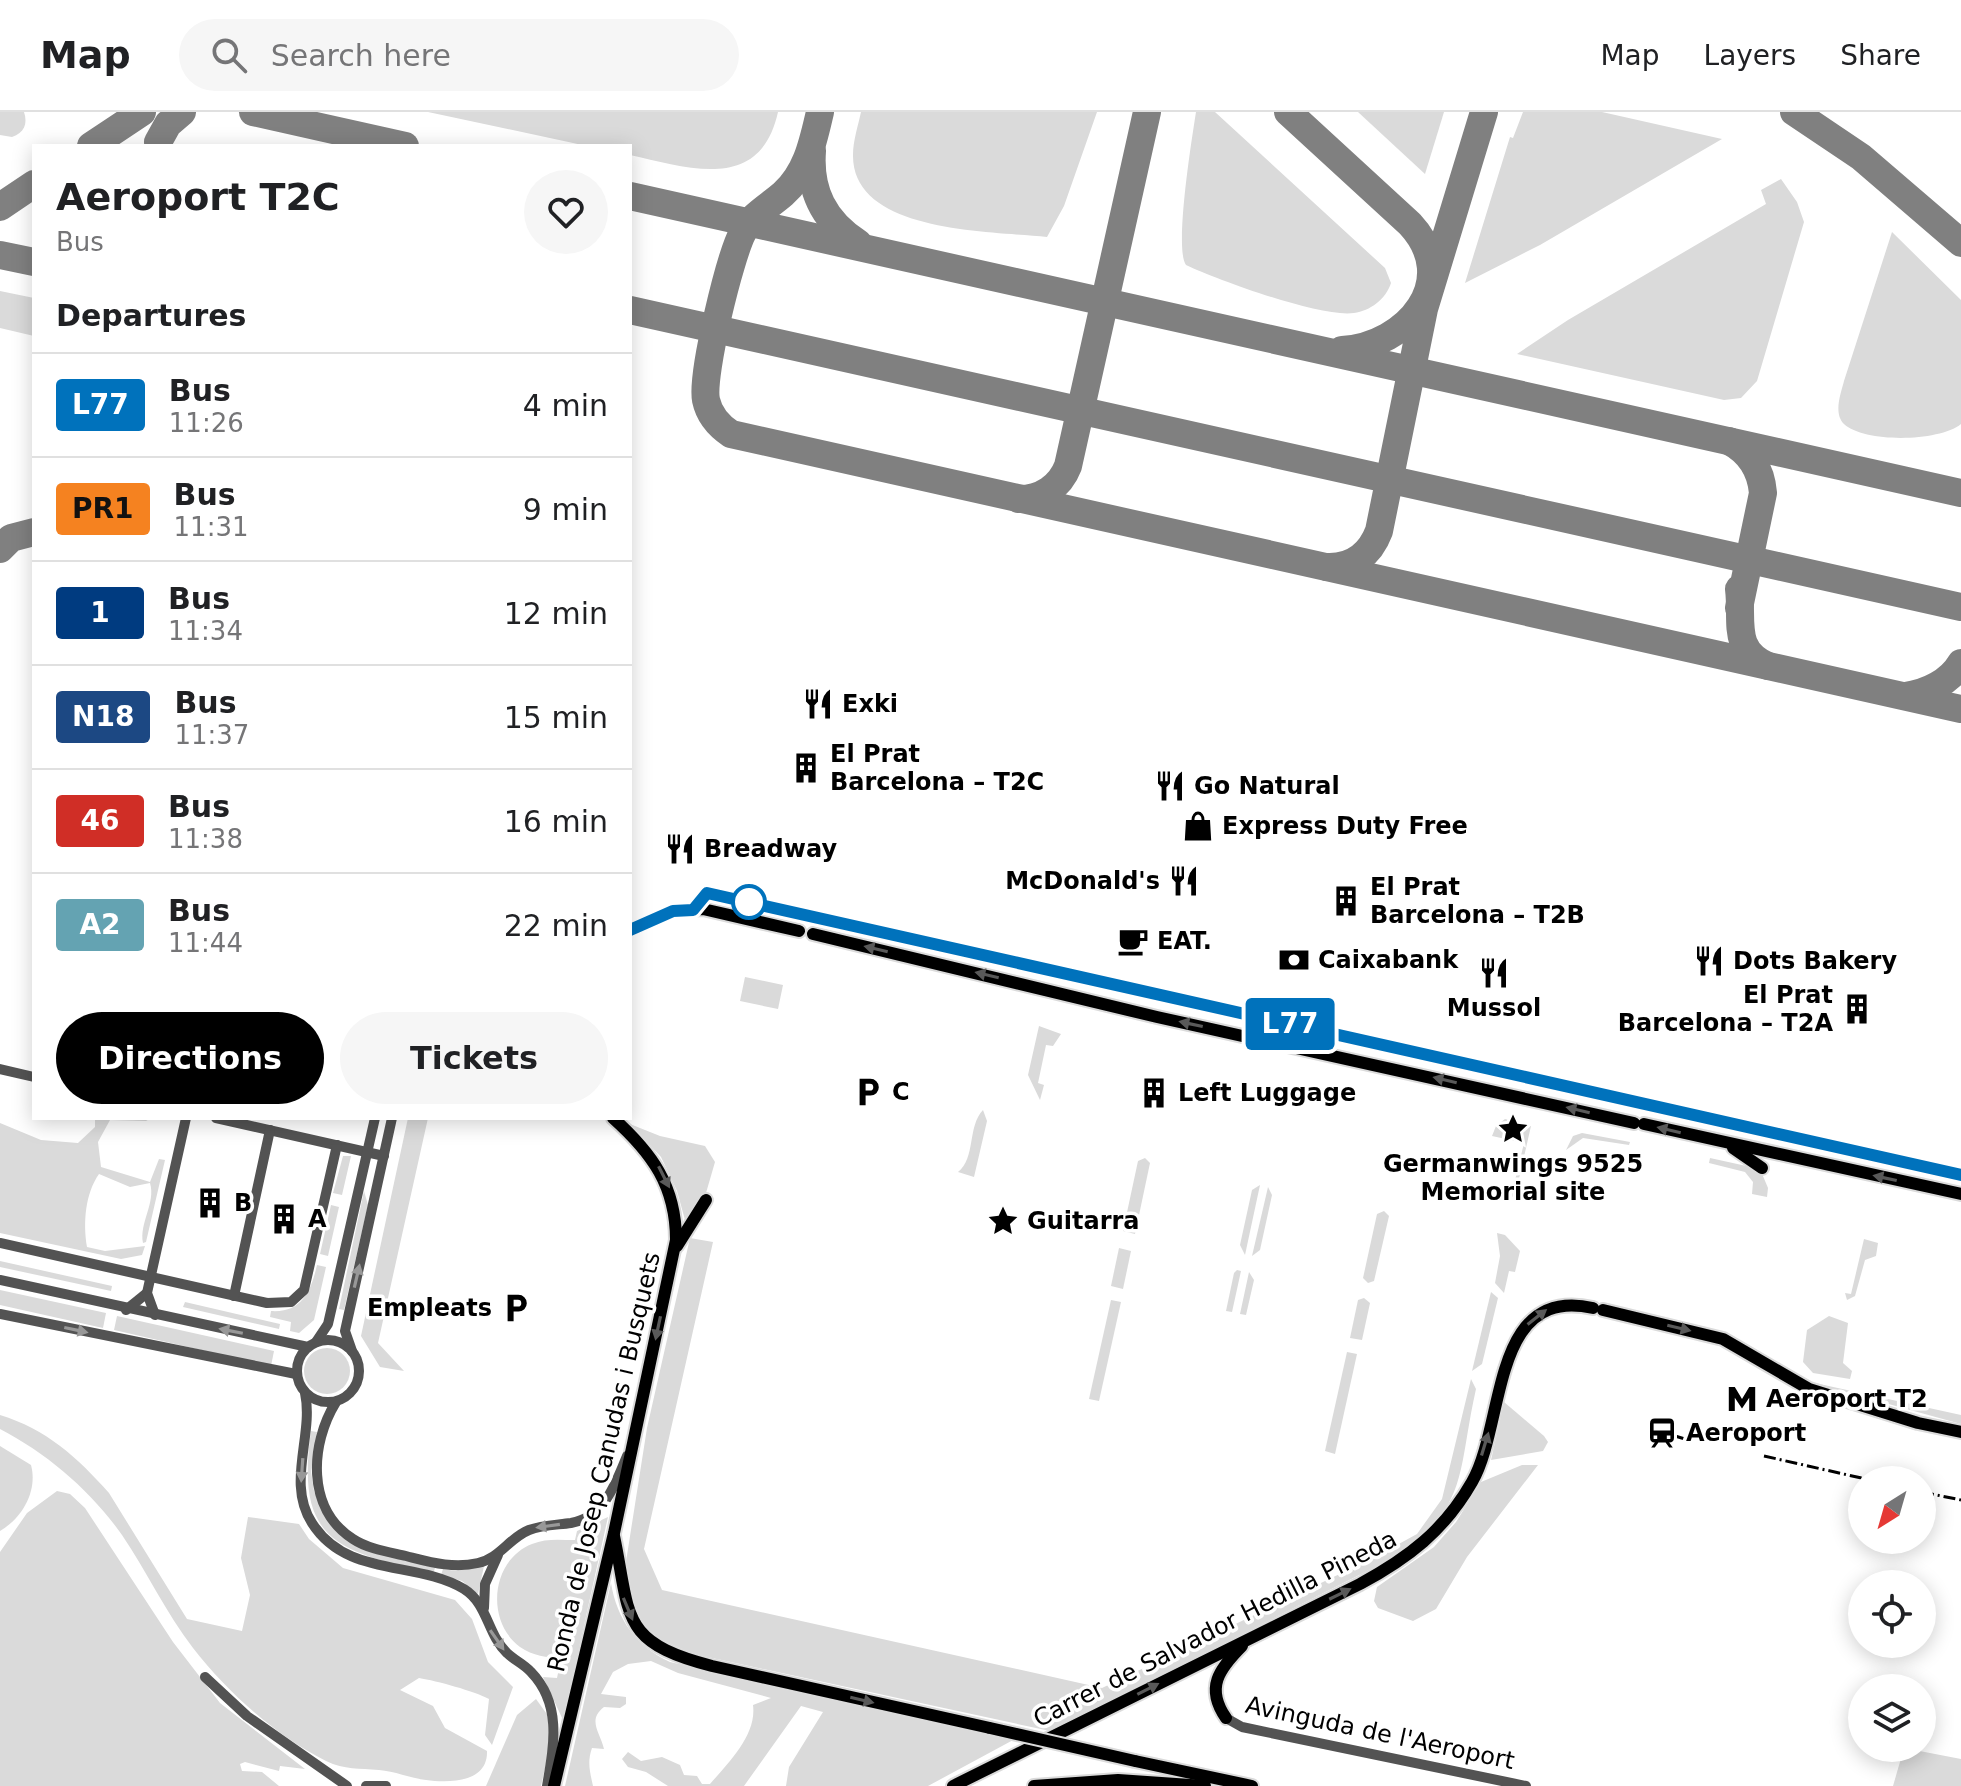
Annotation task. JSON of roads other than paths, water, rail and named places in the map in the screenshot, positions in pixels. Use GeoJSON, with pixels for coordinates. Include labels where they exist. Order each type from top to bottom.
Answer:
{"type":"FeatureCollection","features":[{"type":"Feature","properties":{"kind":"main road"},"geometry":{"type":"LineString","coordinates":[[632,929],[673,911],[716,910],[1157,1017],[1961,1194]]}},
{"type":"Feature","properties":{"kind":"main road","name":"Ronda de Josep Canudas i Busquets"},"geometry":{"type":"LineString","coordinates":[[554,1786],[614,1533],[674,1253],[676,1225],[670,1190],[656,1163],[615,1120]]}},
{"type":"Feature","properties":{"kind":"main road"},"geometry":{"type":"LineString","coordinates":[[1727,1144],[1762,1168]]}},
{"type":"Feature","properties":{"kind":"main road"},"geometry":{"type":"LineString","coordinates":[[674,1253],[706,1200]]}},
{"type":"Feature","properties":{"kind":"main road","name":"Carrer de Salvador Hedilla Pineda"},"geometry":{"type":"LineString","coordinates":[[953,1786],[1360,1584],[1428,1541],[1454,1511],[1474,1479],[1506,1367],[1520,1333],[1539,1314],[1557,1305],[1573,1303],[1723,1339],[1809,1389],[1961,1432]]}},
{"type":"Feature","properties":{"kind":"main road"},"geometry":{"type":"LineString","coordinates":[[614,1533],[626,1607],[639,1630],[658,1647],[712,1666],[1252,1786]]}},
{"type":"Feature","properties":{"kind":"main road"},"geometry":{"type":"LineString","coordinates":[[1226,1718],[1216,1700],[1217,1678],[1226,1662],[1254,1636]]}},
{"type":"Feature","properties":{"kind":"main road"},"geometry":{"type":"LineString","coordinates":[[1034,1786],[1118,1780],[1205,1786]]}},
{"type":"Feature","properties":{"kind":"street"},"geometry":{"type":"LineString","coordinates":[[693,910],[707,893]]}},
{"type":"Feature","properties":{"kind":"street"},"geometry":{"type":"LineString","coordinates":[[0,1069],[32,1077]]}},
{"type":"Feature","properties":{"kind":"street"},"geometry":{"type":"LineString","coordinates":[[155,1315],[147,1293],[186,1120]]}},
{"type":"Feature","properties":{"kind":"street"},"geometry":{"type":"LineString","coordinates":[[225,1120],[384,1156]]}},
{"type":"Feature","properties":{"kind":"street"},"geometry":{"type":"LineString","coordinates":[[375,1120],[328,1324],[300,1356],[296,1374],[309,1412],[300,1480],[306,1510],[320,1533],[350,1557],[464,1589],[484,1608]]}},
{"type":"Feature","properties":{"kind":"street"},"geometry":{"type":"LineString","coordinates":[[392,1120],[345,1331],[357,1359],[359,1378],[355,1388],[336,1402],[320,1431],[316,1476],[320,1497],[332,1518],[352,1539],[374,1548],[452,1566],[480,1563],[498,1555],[531,1529],[575,1522],[598,1511],[615,1483],[634,1439]]}},
{"type":"Feature","properties":{"kind":"street"},"geometry":{"type":"LineString","coordinates":[[234,1296],[270,1130]]}},
{"type":"Feature","properties":{"kind":"street"},"geometry":{"type":"LineString","coordinates":[[0,1243],[234,1296],[284,1304],[304,1290],[337,1145]]}},
{"type":"Feature","properties":{"kind":"street"},"geometry":{"type":"LineString","coordinates":[[0,1280],[126,1310],[312,1344],[336,1341],[352,1351]]}},
{"type":"Feature","properties":{"kind":"street"},"geometry":{"type":"LineString","coordinates":[[126,1310],[147,1293]]}},
{"type":"Feature","properties":{"kind":"street"},"geometry":{"type":"LineString","coordinates":[[0,1314],[296,1374]]}},
{"type":"Feature","properties":{"kind":"street"},"geometry":{"type":"LineString","coordinates":[[305,1393],[314,1400],[336,1402]]}},
{"type":"Feature","properties":{"kind":"street"},"geometry":{"type":"LineString","coordinates":[[498,1555],[485,1584],[484,1608],[491,1633],[506,1652],[529,1669],[548,1695],[555,1741],[547,1786]]}},
{"type":"Feature","properties":{"kind":"street"},"geometry":{"type":"LineString","coordinates":[[205,1677],[247,1716],[347,1786]]}},
{"type":"Feature","properties":{"kind":"street","name":"Avinguda de l'Aeroport"},"geometry":{"type":"LineString","coordinates":[[1226,1718],[1242,1727],[1526,1786]]}},
{"type":"Feature","properties":{"kind":"street"},"geometry":{"type":"LineString","coordinates":[[366,1786],[386,1786]]}},
{"type":"Feature","properties":{"kind":"railway"},"geometry":{"type":"LineString","coordinates":[[1675,1436],[1685,1439]]}},
{"type":"Feature","properties":{"kind":"railway"},"geometry":{"type":"LineString","coordinates":[[1764,1456],[1848,1475]]}},
{"type":"Feature","properties":{"kind":"railway"},"geometry":{"type":"LineString","coordinates":[[1936,1495],[1961,1500]]}},
{"type":"Feature","properties":{"kind":"place","name":"Exki"},"geometry":{"type":"Point","coordinates":[818,704]}},
{"type":"Feature","properties":{"kind":"place","name":"El Prat Barcelona – T2C"},"geometry":{"type":"Point","coordinates":[806,768]}},
{"type":"Feature","properties":{"kind":"place","name":"Go Natural"},"geometry":{"type":"Point","coordinates":[1170,786]}},
{"type":"Feature","properties":{"kind":"place","name":"Express Duty Free"},"geometry":{"type":"Point","coordinates":[1198,826]}},
{"type":"Feature","properties":{"kind":"place","name":"Breadway"},"geometry":{"type":"Point","coordinates":[680,849]}},
{"type":"Feature","properties":{"kind":"place","name":"McDonald's"},"geometry":{"type":"Point","coordinates":[1184,881]}},
{"type":"Feature","properties":{"kind":"place","name":"El Prat Barcelona – T2B"},"geometry":{"type":"Point","coordinates":[1346,901]}},
{"type":"Feature","properties":{"kind":"place","name":"EAT."},"geometry":{"type":"Point","coordinates":[1133,941]}},
{"type":"Feature","properties":{"kind":"place","name":"Caixabank"},"geometry":{"type":"Point","coordinates":[1294,960]}},
{"type":"Feature","properties":{"kind":"place","name":"Dots Bakery"},"geometry":{"type":"Point","coordinates":[1709,961]}},
{"type":"Feature","properties":{"kind":"place","name":"Mussol"},"geometry":{"type":"Point","coordinates":[1494,973]}},
{"type":"Feature","properties":{"kind":"place","name":"El Prat Barcelona – T2A"},"geometry":{"type":"Point","coordinates":[1857,1009]}},
{"type":"Feature","properties":{"kind":"place","name":"C"},"geometry":{"type":"Point","coordinates":[868,1092]}},
{"type":"Feature","properties":{"kind":"place","name":"Left Luggage"},"geometry":{"type":"Point","coordinates":[1154,1093]}},
{"type":"Feature","properties":{"kind":"place","name":"Germanwings 9525 Memorial site"},"geometry":{"type":"Point","coordinates":[1513,1129]}},
{"type":"Feature","properties":{"kind":"place","name":"B"},"geometry":{"type":"Point","coordinates":[210,1203]}},
{"type":"Feature","properties":{"kind":"place","name":"A"},"geometry":{"type":"Point","coordinates":[284,1219]}},
{"type":"Feature","properties":{"kind":"place","name":"Guitarra"},"geometry":{"type":"Point","coordinates":[1003,1221]}},
{"type":"Feature","properties":{"kind":"place","name":"Empleats"},"geometry":{"type":"Point","coordinates":[516,1308]}},
{"type":"Feature","properties":{"kind":"place","name":"Aeroport T2"},"geometry":{"type":"Point","coordinates":[1742,1399]}},
{"type":"Feature","properties":{"kind":"place","name":"Aeroport"},"geometry":{"type":"Point","coordinates":[1662,1433]}}]}
